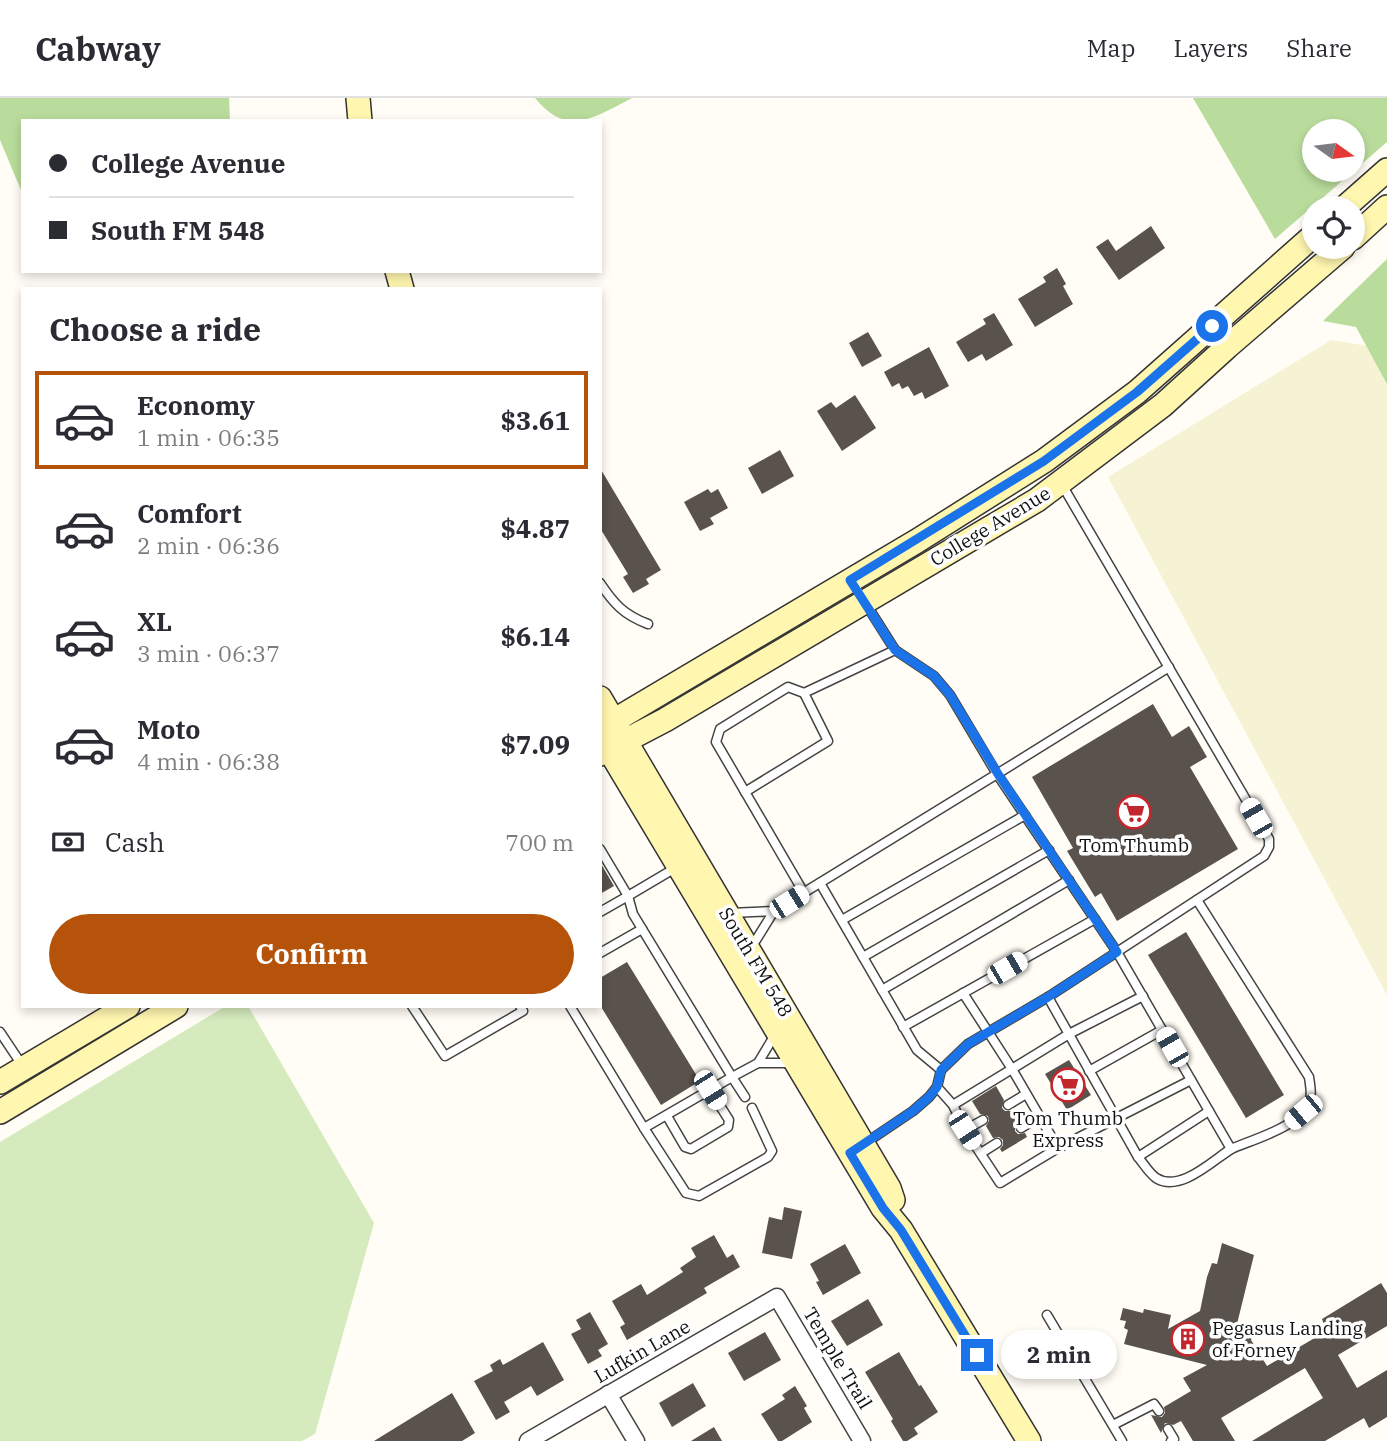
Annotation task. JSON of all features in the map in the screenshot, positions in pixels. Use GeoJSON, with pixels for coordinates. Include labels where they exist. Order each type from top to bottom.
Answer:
{"type":"FeatureCollection","features":[{"type":"Feature","properties":{"kind":"main road"},"geometry":{"type":"LineString","coordinates":[[358,98],[360,119]]}},
{"type":"Feature","properties":{"kind":"main road"},"geometry":{"type":"LineString","coordinates":[[1358,196],[1387,170]]}},
{"type":"Feature","properties":{"kind":"main road"},"geometry":{"type":"LineString","coordinates":[[1365,227],[1387,207]]}},
{"type":"Feature","properties":{"kind":"main road","name":"College Avenue"},"geometry":{"type":"LineString","coordinates":[[608,738],[850,580],[1044,461],[1137,392],[1302,246]]}},
{"type":"Feature","properties":{"kind":"main road"},"geometry":{"type":"LineString","coordinates":[[1289,258],[1307,278]]}},
{"type":"Feature","properties":{"kind":"main road","name":"College Avenue"},"geometry":{"type":"LineString","coordinates":[[608,738],[865,602],[1037,500],[1163,405],[1329,259]]}},
{"type":"Feature","properties":{"kind":"main road","name":"South FM 548"},"geometry":{"type":"LineString","coordinates":[[602,708],[608,738],[687,862],[777,1033],[857,1149]]}},
{"type":"Feature","properties":{"kind":"main road","name":"South FM 548"},"geometry":{"type":"LineString","coordinates":[[687,862],[727,913],[749,950],[857,1149],[883,1208],[901,1230],[1029,1441]]}},
{"type":"Feature","properties":{"kind":"main road"},"geometry":{"type":"LineString","coordinates":[[0,1082],[125,1008]]}},
{"type":"Feature","properties":{"kind":"main road"},"geometry":{"type":"LineString","coordinates":[[0,1112],[170,1010]]}},
{"type":"Feature","properties":{"kind":"main road"},"geometry":{"type":"LineString","coordinates":[[24,1068],[35,1091]]}},
{"type":"Feature","properties":{"kind":"street","name":"Lufkin Lane"},"geometry":{"type":"LineString","coordinates":[[528,1441],[777,1297]]}},
{"type":"Feature","properties":{"kind":"street","name":"Temple Trail"},"geometry":{"type":"LineString","coordinates":[[777,1297],[862,1441]]}},
{"type":"Feature","properties":{"kind":"street"},"geometry":{"type":"LineString","coordinates":[[608,1394],[636,1441]]}},
{"type":"Feature","properties":{"kind":"lane"},"geometry":{"type":"LineString","coordinates":[[857,1149],[913,1111],[937,1087],[941,1070],[968,1044],[1048,997],[1197,900],[1264,856],[1269,847],[1269,839],[1061,483]]}},
{"type":"Feature","properties":{"kind":"lane"},"geometry":{"type":"LineString","coordinates":[[850,580],[895,650],[934,676],[950,695],[998,774],[1117,952],[1231,1149]]}},
{"type":"Feature","properties":{"kind":"lane"},"geometry":{"type":"LineString","coordinates":[[602,586],[614,604],[630,617],[648,624]]}},
{"type":"Feature","properties":{"kind":"lane"},"geometry":{"type":"LineString","coordinates":[[804,693],[895,650]]}},
{"type":"Feature","properties":{"kind":"lane"},"geometry":{"type":"LineString","coordinates":[[749,950],[774,911],[1169,667]]}},
{"type":"Feature","properties":{"kind":"lane"},"geometry":{"type":"LineString","coordinates":[[745,792],[828,741],[804,693],[788,687],[720,729],[716,742],[803,893]]}},
{"type":"Feature","properties":{"kind":"lane"},"geometry":{"type":"LineString","coordinates":[[842,920],[1025,815]]}},
{"type":"Feature","properties":{"kind":"lane"},"geometry":{"type":"LineString","coordinates":[[863,957],[1049,850]]}},
{"type":"Feature","properties":{"kind":"lane"},"geometry":{"type":"LineString","coordinates":[[602,852],[628,896],[633,914],[745,1097]]}},
{"type":"Feature","properties":{"kind":"lane"},"geometry":{"type":"LineString","coordinates":[[602,911],[687,862]]}},
{"type":"Feature","properties":{"kind":"lane"},"geometry":{"type":"LineString","coordinates":[[882,990],[1069,880]]}},
{"type":"Feature","properties":{"kind":"lane"},"geometry":{"type":"LineString","coordinates":[[820,883],[917,1050],[941,1070]]}},
{"type":"Feature","properties":{"kind":"lane"},"geometry":{"type":"LineString","coordinates":[[1048,997],[1115,1118],[1138,1157],[1154,1177],[1165,1182],[1185,1179],[1231,1149],[1289,1124],[1310,1102],[1309,1077],[1197,900]]}},
{"type":"Feature","properties":{"kind":"lane"},"geometry":{"type":"LineString","coordinates":[[727,913],[774,911]]}},
{"type":"Feature","properties":{"kind":"lane"},"geometry":{"type":"LineString","coordinates":[[903,1027],[1095,919]]}},
{"type":"Feature","properties":{"kind":"lane"},"geometry":{"type":"LineString","coordinates":[[602,952],[642,929]]}},
{"type":"Feature","properties":{"kind":"lane"},"geometry":{"type":"LineString","coordinates":[[964,993],[1058,1148]]}},
{"type":"Feature","properties":{"kind":"lane"},"geometry":{"type":"LineString","coordinates":[[953,1105],[1069,1034],[1143,996]]}},
{"type":"Feature","properties":{"kind":"lane"},"geometry":{"type":"LineString","coordinates":[[413,1008],[444,1056],[523,1011],[521,1008]]}},
{"type":"Feature","properties":{"kind":"lane"},"geometry":{"type":"LineString","coordinates":[[571,1008],[686,1193],[699,1196],[768,1157],[772,1151],[752,1108]]}},
{"type":"Feature","properties":{"kind":"lane"},"geometry":{"type":"LineString","coordinates":[[1089,1070],[1162,1030]]}},
{"type":"Feature","properties":{"kind":"lane"},"geometry":{"type":"LineString","coordinates":[[0,1032],[24,1068]]}},
{"type":"Feature","properties":{"kind":"lane"},"geometry":{"type":"LineString","coordinates":[[758,1063],[777,1033]]}},
{"type":"Feature","properties":{"kind":"lane"},"geometry":{"type":"LineString","coordinates":[[644,1128],[758,1063],[796,1063]]}},
{"type":"Feature","properties":{"kind":"lane"},"geometry":{"type":"LineString","coordinates":[[937,1087],[953,1105],[965,1130],[1000,1183],[1058,1148],[1191,1080]]}},
{"type":"Feature","properties":{"kind":"lane"},"geometry":{"type":"LineString","coordinates":[[667,1116],[685,1147],[691,1149],[728,1128],[729,1120],[710,1090]]}},
{"type":"Feature","properties":{"kind":"lane"},"geometry":{"type":"LineString","coordinates":[[1008,1105],[1026,1094]]}},
{"type":"Feature","properties":{"kind":"lane"},"geometry":{"type":"LineString","coordinates":[[1138,1157],[1209,1111]]}},
{"type":"Feature","properties":{"kind":"lane"},"geometry":{"type":"LineString","coordinates":[[1021,1128],[1039,1118]]}},
{"type":"Feature","properties":{"kind":"lane"},"geometry":{"type":"LineString","coordinates":[[965,1130],[983,1120]]}},
{"type":"Feature","properties":{"kind":"lane"},"geometry":{"type":"LineString","coordinates":[[981,1153],[997,1143]]}},
{"type":"Feature","properties":{"kind":"lane"},"geometry":{"type":"LineString","coordinates":[[1047,1315],[1122,1441]]}},
{"type":"Feature","properties":{"kind":"lane"},"geometry":{"type":"LineString","coordinates":[[1113,1425],[1154,1404],[1159,1411]]}},
{"type":"Feature","properties":{"kind":"lane"},"geometry":{"type":"LineString","coordinates":[[1168,1429],[1174,1439],[1171,1441]]}},
{"type":"Feature","properties":{"kind":"shaded area"},"geometry":{"type":"Polygon","coordinates":[[[1331,340],[1368,346],[1387,384],[1387,995],[1108,477],[1331,340]]]}},
{"type":"Feature","properties":{"kind":"green space"},"geometry":{"type":"Polygon","coordinates":[[[0,98],[229,98],[230,119],[21,119],[21,190],[0,140],[0,98]]]}},
{"type":"Feature","properties":{"kind":"green space"},"geometry":{"type":"Polygon","coordinates":[[[535,98],[632,98],[586,119],[562,119],[547,110],[535,98]]]}},
{"type":"Feature","properties":{"kind":"green space"},"geometry":{"type":"Polygon","coordinates":[[[1193,98],[1387,98],[1387,142],[1365,161],[1365,119],[1302,119],[1302,182],[1341,182],[1325,196],[1302,196],[1302,216],[1275,239],[1193,98]]]}},
{"type":"Feature","properties":{"kind":"green space"},"geometry":{"type":"Polygon","coordinates":[[[1387,259],[1387,384],[1356,327],[1323,321],[1387,259]]]}},
{"type":"Feature","properties":{"kind":"green space"},"geometry":{"type":"Polygon","coordinates":[[[223,1008],[249,1008],[374,1223],[315,1434],[302,1441],[0,1441],[0,1142],[223,1008]]]}},
{"type":"Feature","properties":{"kind":"building"},"geometry":{"type":"Polygon","coordinates":[[[1151,226],[1165,248],[1119,280],[1096,247],[1108,239],[1116,251],[1151,226]]]}},
{"type":"Feature","properties":{"kind":"building"},"geometry":{"type":"Polygon","coordinates":[[[1057,268],[1073,304],[1035,327],[1018,299],[1046,282],[1043,277],[1057,268]]]}},
{"type":"Feature","properties":{"kind":"building"},"geometry":{"type":"Polygon","coordinates":[[[994,313],[1013,345],[986,361],[982,354],[968,362],[956,342],[986,324],[983,319],[994,313]]]}},
{"type":"Feature","properties":{"kind":"building"},"geometry":{"type":"Polygon","coordinates":[[[868,332],[882,356],[862,367],[849,343],[868,332]]]}},
{"type":"Feature","properties":{"kind":"building"},"geometry":{"type":"Polygon","coordinates":[[[929,347],[949,386],[925,399],[922,392],[914,396],[908,386],[902,389],[899,383],[892,387],[884,372],[929,347]]]}},
{"type":"Feature","properties":{"kind":"building"},"geometry":{"type":"Polygon","coordinates":[[[855,395],[876,428],[842,451],[817,411],[831,402],[836,408],[855,395]]]}},
{"type":"Feature","properties":{"kind":"building"},"geometry":{"type":"Polygon","coordinates":[[[780,450],[794,476],[762,494],[748,468],[780,450]]]}},
{"type":"Feature","properties":{"kind":"building"},"geometry":{"type":"Polygon","coordinates":[[[602,471],[661,570],[646,579],[649,584],[633,593],[623,577],[628,574],[602,531],[602,471]]]}},
{"type":"Feature","properties":{"kind":"building"},"geometry":{"type":"Polygon","coordinates":[[[708,489],[711,493],[718,489],[728,508],[710,518],[714,524],[700,531],[684,502],[708,489]]]}},
{"type":"Feature","properties":{"kind":"building","name":"Tom Thumb"},"geometry":{"type":"Polygon","coordinates":[[[1153,704],[1172,737],[1189,726],[1207,757],[1190,767],[1238,849],[1117,921],[1101,893],[1095,897],[1067,851],[1073,848],[1032,777],[1153,704]]]}},
{"type":"Feature","properties":{"kind":"building"},"geometry":{"type":"Polygon","coordinates":[[[602,865],[614,886],[602,893],[602,865]]]}},
{"type":"Feature","properties":{"kind":"building"},"geometry":{"type":"Polygon","coordinates":[[[1186,932],[1284,1095],[1246,1118],[1148,955],[1186,932]]]}},
{"type":"Feature","properties":{"kind":"building"},"geometry":{"type":"Polygon","coordinates":[[[627,962],[700,1081],[661,1105],[602,1008],[602,977],[627,962]]]}},
{"type":"Feature","properties":{"kind":"building","name":"Tom Thumb Express"},"geometry":{"type":"Polygon","coordinates":[[[1069,1060],[1091,1095],[1067,1110],[1045,1074],[1069,1060]]]}},
{"type":"Feature","properties":{"kind":"building"},"geometry":{"type":"Polygon","coordinates":[[[996,1086],[1004,1100],[1002,1108],[1011,1111],[1018,1122],[1015,1131],[1018,1134],[1025,1133],[1027,1137],[1002,1152],[1000,1149],[1003,1140],[999,1137],[993,1138],[986,1126],[988,1116],[980,1114],[972,1101],[996,1086]]]}},
{"type":"Feature","properties":{"kind":"building"},"geometry":{"type":"Polygon","coordinates":[[[784,1207],[802,1211],[792,1259],[762,1253],[769,1217],[782,1220],[784,1207]]]}},
{"type":"Feature","properties":{"kind":"building"},"geometry":{"type":"Polygon","coordinates":[[[714,1235],[727,1258],[733,1254],[740,1267],[704,1288],[707,1293],[627,1340],[620,1327],[625,1324],[612,1301],[641,1284],[647,1295],[683,1272],[680,1268],[696,1257],[691,1248],[714,1235]]]}},
{"type":"Feature","properties":{"kind":"building","name":"Pegasus Landing of Forney"},"geometry":{"type":"Polygon","coordinates":[[[1222,1243],[1254,1255],[1237,1324],[1254,1329],[1251,1340],[1267,1366],[1318,1336],[1316,1333],[1325,1327],[1322,1319],[1381,1283],[1387,1293],[1387,1326],[1338,1355],[1357,1388],[1387,1370],[1387,1417],[1369,1428],[1364,1418],[1325,1441],[1252,1441],[1323,1398],[1305,1368],[1221,1418],[1235,1441],[1193,1441],[1181,1421],[1173,1425],[1165,1423],[1161,1433],[1151,1415],[1162,1417],[1165,1413],[1164,1407],[1191,1391],[1183,1378],[1207,1365],[1124,1344],[1128,1330],[1124,1328],[1126,1321],[1120,1320],[1123,1308],[1171,1315],[1168,1329],[1200,1311],[1207,1277],[1212,1263],[1217,1264],[1222,1243]]]}},
{"type":"Feature","properties":{"kind":"building"},"geometry":{"type":"Polygon","coordinates":[[[845,1244],[861,1273],[823,1295],[810,1264],[845,1244]]]}},
{"type":"Feature","properties":{"kind":"building"},"geometry":{"type":"Polygon","coordinates":[[[868,1299],[883,1325],[847,1346],[831,1321],[868,1299]]]}},
{"type":"Feature","properties":{"kind":"building"},"geometry":{"type":"Polygon","coordinates":[[[590,1312],[608,1344],[598,1350],[602,1356],[588,1364],[571,1334],[581,1329],[576,1320],[590,1312]]]}},
{"type":"Feature","properties":{"kind":"building"},"geometry":{"type":"Polygon","coordinates":[[[765,1332],[781,1360],[744,1381],[728,1353],[765,1332]]]}},
{"type":"Feature","properties":{"kind":"building"},"geometry":{"type":"Polygon","coordinates":[[[543,1342],[564,1380],[537,1396],[531,1386],[504,1402],[510,1412],[496,1420],[474,1381],[493,1371],[490,1365],[500,1359],[503,1365],[543,1342]]]}},
{"type":"Feature","properties":{"kind":"building"},"geometry":{"type":"Polygon","coordinates":[[[899,1352],[938,1412],[914,1428],[918,1434],[907,1441],[903,1441],[865,1372],[899,1352]]]}},
{"type":"Feature","properties":{"kind":"building"},"geometry":{"type":"Polygon","coordinates":[[[693,1383],[706,1406],[672,1427],[659,1403],[693,1383]]]}},
{"type":"Feature","properties":{"kind":"building"},"geometry":{"type":"Polygon","coordinates":[[[795,1386],[807,1406],[804,1408],[812,1422],[778,1441],[761,1414],[785,1399],[782,1395],[795,1386]]]}},
{"type":"Feature","properties":{"kind":"building"},"geometry":{"type":"Polygon","coordinates":[[[452,1393],[475,1433],[462,1441],[374,1441],[452,1393]]]}},
{"type":"Feature","properties":{"kind":"building"},"geometry":{"type":"Polygon","coordinates":[[[714,1427],[722,1441],[691,1441],[714,1427]]]}},
{"type":"Feature","properties":{"kind":"place","name":"Tom Thumb"},"geometry":{"type":"Point","coordinates":[1134,812]}},
{"type":"Feature","properties":{"kind":"place","name":"Tom Thumb Express"},"geometry":{"type":"Point","coordinates":[1068,1085]}},
{"type":"Feature","properties":{"kind":"place","name":"Pegasus Landing of Forney"},"geometry":{"type":"Point","coordinates":[1188,1339]}},
{"type":"Feature","properties":{"kind":"route"},"geometry":{"type":"LineString","coordinates":[[977,1355],[901,1230],[883,1208],[850,1153],[913,1111],[929,1097],[937,1087],[941,1070],[968,1044],[1117,952],[998,774],[950,695],[934,676],[895,650],[850,580],[1044,461],[1137,392],[1212,326]]}}]}
